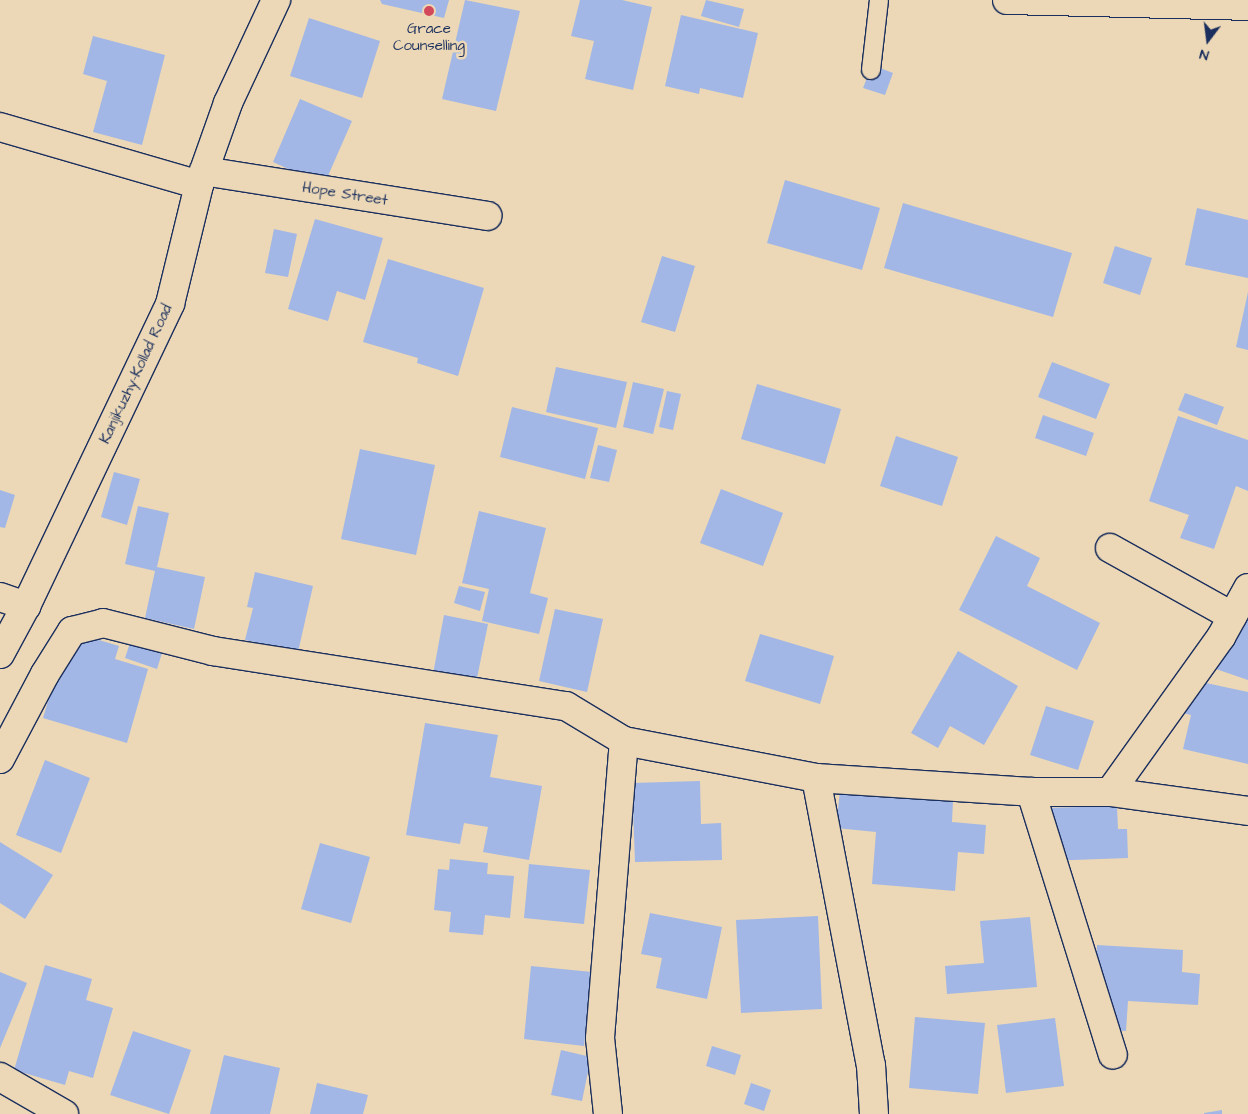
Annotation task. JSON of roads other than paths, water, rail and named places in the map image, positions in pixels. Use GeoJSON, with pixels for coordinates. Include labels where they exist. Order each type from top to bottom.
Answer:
{"type":"FeatureCollection","features":[{"type":"Feature","properties":{"kind":"street","name":"Kanjikuzhy-Kollad Road"},"geometry":{"type":"LineString","coordinates":[[0,654],[26,606],[170,304],[201,178],[228,103],[276,0]]}},
{"type":"Feature","properties":{"kind":"street"},"geometry":{"type":"LineString","coordinates":[[1007,0],[1248,6]]}},
{"type":"Feature","properties":{"kind":"street","name":"Hope Street"},"geometry":{"type":"LineString","coordinates":[[0,127],[201,178],[487,216]]}},
{"type":"Feature","properties":{"kind":"street"},"geometry":{"type":"LineString","coordinates":[[1110,548],[1232,616]]}},
{"type":"Feature","properties":{"kind":"street"},"geometry":{"type":"LineString","coordinates":[[1110,792],[1130,768],[1232,616],[1248,588]]}},
{"type":"Feature","properties":{"kind":"street"},"geometry":{"type":"LineString","coordinates":[[0,598],[26,606]]}},
{"type":"Feature","properties":{"kind":"street"},"geometry":{"type":"LineString","coordinates":[[0,759],[45,674],[72,631],[103,623],[212,651],[566,706],[624,741],[816,778],[1031,792],[1110,792],[1248,811]]}},
{"type":"Feature","properties":{"kind":"street"},"geometry":{"type":"LineString","coordinates":[[608,1114],[600,1038],[624,741]]}},
{"type":"Feature","properties":{"kind":"street"},"geometry":{"type":"LineString","coordinates":[[816,778],[871,1065],[874,1114]]}},
{"type":"Feature","properties":{"kind":"street"},"geometry":{"type":"LineString","coordinates":[[1031,792],[1112,1055]]}},
{"type":"Feature","properties":{"kind":"street"},"geometry":{"type":"LineString","coordinates":[[0,1076],[64,1114]]}},
{"type":"Feature","properties":{"kind":"lane"},"geometry":{"type":"LineString","coordinates":[[870,70],[879,0]]}},
{"type":"Feature","properties":{"kind":"place","name":"Grace Counselling"},"geometry":{"type":"Point","coordinates":[429,11]}}]}
